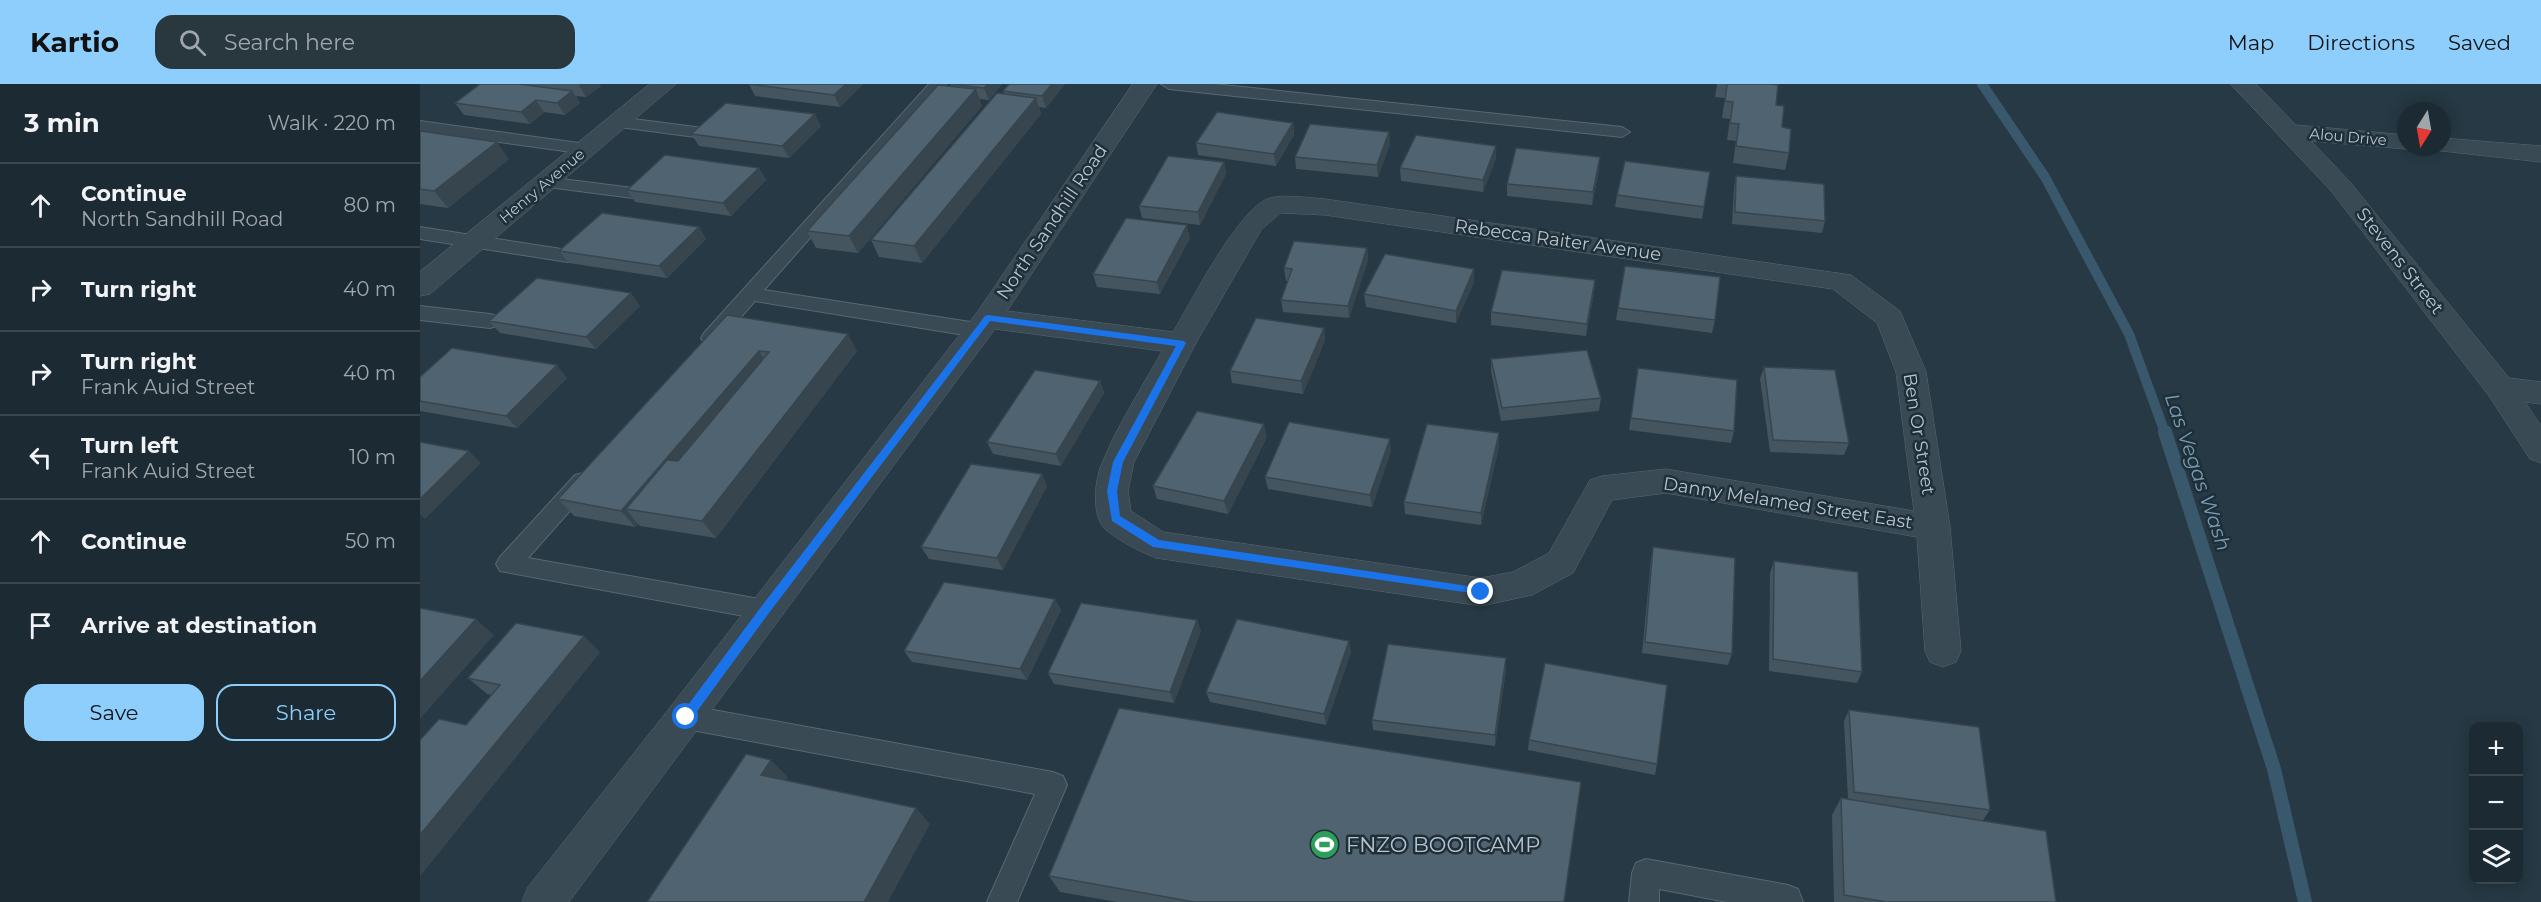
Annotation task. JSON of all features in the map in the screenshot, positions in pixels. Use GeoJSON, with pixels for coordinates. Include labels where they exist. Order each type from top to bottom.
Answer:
{"type":"FeatureCollection","features":[{"type":"Feature","properties":{"kind":"street","name":"Henry Avenue"},"geometry":{"type":"LineString","coordinates":[[420,287],[664,84]]}},
{"type":"Feature","properties":{"kind":"street","name":"North Sandhill Road"},"geometry":{"type":"LineString","coordinates":[[543,902],[686,717],[982,324],[1145,84]]}},
{"type":"Feature","properties":{"kind":"street","name":"Stevens Street"},"geometry":{"type":"LineString","coordinates":[[2243,84],[2341,187],[2500,388],[2541,451]]}},
{"type":"Feature","properties":{"kind":"street","name":"Alou Drive"},"geometry":{"type":"LineString","coordinates":[[2289,132],[2397,141]]}},
{"type":"Feature","properties":{"kind":"street"},"geometry":{"type":"LineString","coordinates":[[2451,147],[2541,154]]}},
{"type":"Feature","properties":{"kind":"street","name":"Rebecca Raiter Avenue"},"geometry":{"type":"LineString","coordinates":[[1181,343],[1251,225],[1275,205],[1324,207],[1841,281]]}},
{"type":"Feature","properties":{"kind":"street","name":"Ben Or Street"},"geometry":{"type":"LineString","coordinates":[[1841,281],[1890,318],[1911,372],[1933,526],[1943,651]]}},
{"type":"Feature","properties":{"kind":"street"},"geometry":{"type":"LineString","coordinates":[[982,324],[1181,343]]}},
{"type":"Feature","properties":{"kind":"street","name":"Danny Melamed Street East"},"geometry":{"type":"LineString","coordinates":[[1181,343],[1118,462],[1112,491],[1115,518],[1156,544],[1481,592],[1520,585],[1561,563],[1602,489],[1666,481],[1933,526]]}},
{"type":"Feature","properties":{"kind":"street"},"geometry":{"type":"LineString","coordinates":[[2500,388],[2541,393]]}},
{"type":"Feature","properties":{"kind":"lane"},"geometry":{"type":"LineString","coordinates":[[695,355],[939,84]]}},
{"type":"Feature","properties":{"kind":"lane"},"geometry":{"type":"LineString","coordinates":[[1169,84],[1622,132]]}},
{"type":"Feature","properties":{"kind":"lane"},"geometry":{"type":"LineString","coordinates":[[618,122],[704,133]]}},
{"type":"Feature","properties":{"kind":"lane"},"geometry":{"type":"LineString","coordinates":[[420,126],[586,148]]}},
{"type":"Feature","properties":{"kind":"lane"},"geometry":{"type":"LineString","coordinates":[[546,182],[633,193]]}},
{"type":"Feature","properties":{"kind":"lane"},"geometry":{"type":"LineString","coordinates":[[420,233],[568,256]]}},
{"type":"Feature","properties":{"kind":"lane"},"geometry":{"type":"LineString","coordinates":[[750,294],[982,324]]}},
{"type":"Feature","properties":{"kind":"lane"},"geometry":{"type":"LineString","coordinates":[[420,314],[490,321]]}},
{"type":"Feature","properties":{"kind":"lane"},"geometry":{"type":"LineString","coordinates":[[594,468],[508,564],[765,610]]}},
{"type":"Feature","properties":{"kind":"lane"},"geometry":{"type":"LineString","coordinates":[[686,717],[1053,785],[1002,902]]}},
{"type":"Feature","properties":{"kind":"lane"},"geometry":{"type":"LineString","coordinates":[[1644,902],[1646,873],[1788,899],[1788,902]]}},
{"type":"Feature","properties":{"kind":"building"},"geometry":{"type":"Polygon","coordinates":[[[480,84],[519,84],[572,91],[557,103],[536,100],[521,112],[455,103],[480,84]]]}},
{"type":"Feature","properties":{"kind":"building"},"geometry":{"type":"Polygon","coordinates":[[[749,84],[846,84],[834,95],[749,84]]]}},
{"type":"Feature","properties":{"kind":"building"},"geometry":{"type":"Polygon","coordinates":[[[950,84],[988,84],[984,88],[950,84]]]}},
{"type":"Feature","properties":{"kind":"building"},"geometry":{"type":"Polygon","coordinates":[[[1009,84],[1052,84],[1042,96],[1003,91],[1009,84]]]}},
{"type":"Feature","properties":{"kind":"building"},"geometry":{"type":"Polygon","coordinates":[[[1727,84],[1778,85],[1776,105],[1784,106],[1782,127],[1791,129],[1789,153],[1736,146],[1739,124],[1730,123],[1733,102],[1725,101],[1727,84]]]}},
{"type":"Feature","properties":{"kind":"building"},"geometry":{"type":"Polygon","coordinates":[[[938,85],[976,89],[849,236],[807,231],[938,85]]]}},
{"type":"Feature","properties":{"kind":"building"},"geometry":{"type":"Polygon","coordinates":[[[997,93],[1036,98],[914,246],[871,240],[997,93]]]}},
{"type":"Feature","properties":{"kind":"building"},"geometry":{"type":"Polygon","coordinates":[[[726,103],[815,114],[782,146],[691,134],[726,103]]]}},
{"type":"Feature","properties":{"kind":"building"},"geometry":{"type":"Polygon","coordinates":[[[1217,112],[1293,123],[1274,154],[1196,143],[1217,112]]]}},
{"type":"Feature","properties":{"kind":"building"},"geometry":{"type":"Polygon","coordinates":[[[1310,124],[1389,132],[1377,165],[1295,157],[1310,124]]]}},
{"type":"Feature","properties":{"kind":"building"},"geometry":{"type":"Polygon","coordinates":[[[420,131],[497,142],[434,191],[420,189],[420,131]]]}},
{"type":"Feature","properties":{"kind":"building"},"geometry":{"type":"Polygon","coordinates":[[[1416,135],[1496,146],[1483,180],[1400,168],[1416,135]]]}},
{"type":"Feature","properties":{"kind":"building"},"geometry":{"type":"Polygon","coordinates":[[[1516,148],[1600,157],[1593,192],[1507,184],[1516,148]]]}},
{"type":"Feature","properties":{"kind":"building"},"geometry":{"type":"Polygon","coordinates":[[[665,155],[759,168],[723,203],[627,190],[665,155]]]}},
{"type":"Feature","properties":{"kind":"building"},"geometry":{"type":"Polygon","coordinates":[[[1168,156],[1224,162],[1198,212],[1139,206],[1168,156]]]}},
{"type":"Feature","properties":{"kind":"building"},"geometry":{"type":"Polygon","coordinates":[[[1625,161],[1710,172],[1704,207],[1617,195],[1625,161]]]}},
{"type":"Feature","properties":{"kind":"building"},"geometry":{"type":"Polygon","coordinates":[[[1736,176],[1824,184],[1825,221],[1735,212],[1736,176]]]}},
{"type":"Feature","properties":{"kind":"building"},"geometry":{"type":"Polygon","coordinates":[[[602,213],[699,227],[659,266],[559,251],[602,213]]]}},
{"type":"Feature","properties":{"kind":"building"},"geometry":{"type":"Polygon","coordinates":[[[1126,218],[1187,225],[1157,282],[1093,274],[1126,218]]]}},
{"type":"Feature","properties":{"kind":"building"},"geometry":{"type":"Polygon","coordinates":[[[1294,241],[1367,248],[1348,306],[1281,300],[1292,269],[1284,268],[1294,241]]]}},
{"type":"Feature","properties":{"kind":"building"},"geometry":{"type":"Polygon","coordinates":[[[1385,254],[1474,269],[1456,311],[1364,294],[1385,254]]]}},
{"type":"Feature","properties":{"kind":"building"},"geometry":{"type":"Polygon","coordinates":[[[1625,266],[1720,277],[1715,320],[1618,308],[1625,266]]]}},
{"type":"Feature","properties":{"kind":"building"},"geometry":{"type":"Polygon","coordinates":[[[1502,270],[1595,280],[1587,324],[1491,312],[1502,270]]]}},
{"type":"Feature","properties":{"kind":"building"},"geometry":{"type":"Polygon","coordinates":[[[537,278],[631,293],[586,337],[489,321],[537,278]]]}},
{"type":"Feature","properties":{"kind":"building"},"geometry":{"type":"Polygon","coordinates":[[[727,315],[848,334],[702,521],[626,509],[667,460],[678,461],[769,352],[759,351],[621,511],[558,499],[727,315]]]}},
{"type":"Feature","properties":{"kind":"building"},"geometry":{"type":"Polygon","coordinates":[[[1256,318],[1324,328],[1301,381],[1230,371],[1256,318]]]}},
{"type":"Feature","properties":{"kind":"building"},"geometry":{"type":"Polygon","coordinates":[[[452,348],[557,365],[506,416],[420,401],[420,377],[452,348]]]}},
{"type":"Feature","properties":{"kind":"building"},"geometry":{"type":"Polygon","coordinates":[[[1587,350],[1601,398],[1502,408],[1491,359],[1587,350]]]}},
{"type":"Feature","properties":{"kind":"building"},"geometry":{"type":"Polygon","coordinates":[[[1764,367],[1835,370],[1849,443],[1773,440],[1764,367]]]}},
{"type":"Feature","properties":{"kind":"building"},"geometry":{"type":"Polygon","coordinates":[[[1638,368],[1737,380],[1734,431],[1631,418],[1638,368]]]}},
{"type":"Feature","properties":{"kind":"building"},"geometry":{"type":"Polygon","coordinates":[[[1035,370],[1100,381],[1056,454],[987,442],[1035,370]]]}},
{"type":"Feature","properties":{"kind":"building"},"geometry":{"type":"Polygon","coordinates":[[[1197,411],[1264,424],[1224,501],[1153,486],[1197,411]]]}},
{"type":"Feature","properties":{"kind":"building"},"geometry":{"type":"Polygon","coordinates":[[[1289,422],[1390,439],[1370,495],[1265,477],[1289,422]]]}},
{"type":"Feature","properties":{"kind":"building"},"geometry":{"type":"Polygon","coordinates":[[[1427,424],[1499,433],[1481,513],[1404,502],[1427,424]]]}},
{"type":"Feature","properties":{"kind":"building"},"geometry":{"type":"Polygon","coordinates":[[[420,442],[469,451],[420,499],[420,442]]]}},
{"type":"Feature","properties":{"kind":"building"},"geometry":{"type":"Polygon","coordinates":[[[971,464],[1042,474],[997,558],[921,547],[971,464]]]}},
{"type":"Feature","properties":{"kind":"building"},"geometry":{"type":"Polygon","coordinates":[[[1653,547],[1735,558],[1732,654],[1645,642],[1653,547]]]}},
{"type":"Feature","properties":{"kind":"building"},"geometry":{"type":"Polygon","coordinates":[[[1774,561],[1858,572],[1862,672],[1773,659],[1774,561]]]}},
{"type":"Feature","properties":{"kind":"building"},"geometry":{"type":"Polygon","coordinates":[[[944,582],[1055,599],[1020,669],[904,651],[944,582]]]}},
{"type":"Feature","properties":{"kind":"building"},"geometry":{"type":"Polygon","coordinates":[[[1081,603],[1197,620],[1170,692],[1048,673],[1081,603]]]}},
{"type":"Feature","properties":{"kind":"building"},"geometry":{"type":"Polygon","coordinates":[[[420,608],[476,619],[420,681],[420,608]]]}},
{"type":"Feature","properties":{"kind":"building"},"geometry":{"type":"Polygon","coordinates":[[[1237,619],[1349,641],[1324,714],[1206,692],[1237,619]]]}},
{"type":"Feature","properties":{"kind":"building"},"geometry":{"type":"Polygon","coordinates":[[[516,623],[584,636],[420,835],[420,740],[439,719],[466,725],[500,685],[468,678],[516,623]]]}},
{"type":"Feature","properties":{"kind":"building"},"geometry":{"type":"Polygon","coordinates":[[[1388,644],[1506,658],[1495,735],[1372,720],[1388,644]]]}},
{"type":"Feature","properties":{"kind":"building"},"geometry":{"type":"Polygon","coordinates":[[[1545,663],[1667,685],[1657,764],[1529,740],[1545,663]]]}},
{"type":"Feature","properties":{"kind":"building","name":"FNZO BOOTCAMP"},"geometry":{"type":"Polygon","coordinates":[[[1119,708],[1581,782],[1564,902],[1194,902],[1049,876],[1119,708]]]}},
{"type":"Feature","properties":{"kind":"building"},"geometry":{"type":"Polygon","coordinates":[[[1849,710],[1979,727],[1990,810],[1854,792],[1849,710]]]}},
{"type":"Feature","properties":{"kind":"building"},"geometry":{"type":"Polygon","coordinates":[[[746,754],[771,760],[761,775],[916,808],[864,902],[647,902],[746,754]]]}},
{"type":"Feature","properties":{"kind":"building"},"geometry":{"type":"Polygon","coordinates":[[[1841,798],[2046,831],[2056,902],[1887,902],[1844,895],[1841,798]]]}},
{"type":"Feature","properties":{"kind":"waterway","name":"Las Vegas Wash"},"geometry":{"type":"LineString","coordinates":[[1982,84],[2045,177],[2129,334],[2165,433]]}},
{"type":"Feature","properties":{"kind":"waterway","name":"Las Vegas Wash"},"geometry":{"type":"LineString","coordinates":[[2165,432],[2274,769],[2305,902]]}},
{"type":"Feature","properties":{"kind":"place","name":"FNZO BOOTCAMP"},"geometry":{"type":"Point","coordinates":[1325,845]}},
{"type":"Feature","properties":{"kind":"route"},"geometry":{"type":"LineString","coordinates":[[686,717],[988,318],[1181,343],[1118,462],[1112,491],[1115,518],[1156,544],[1481,592]]}}]}
